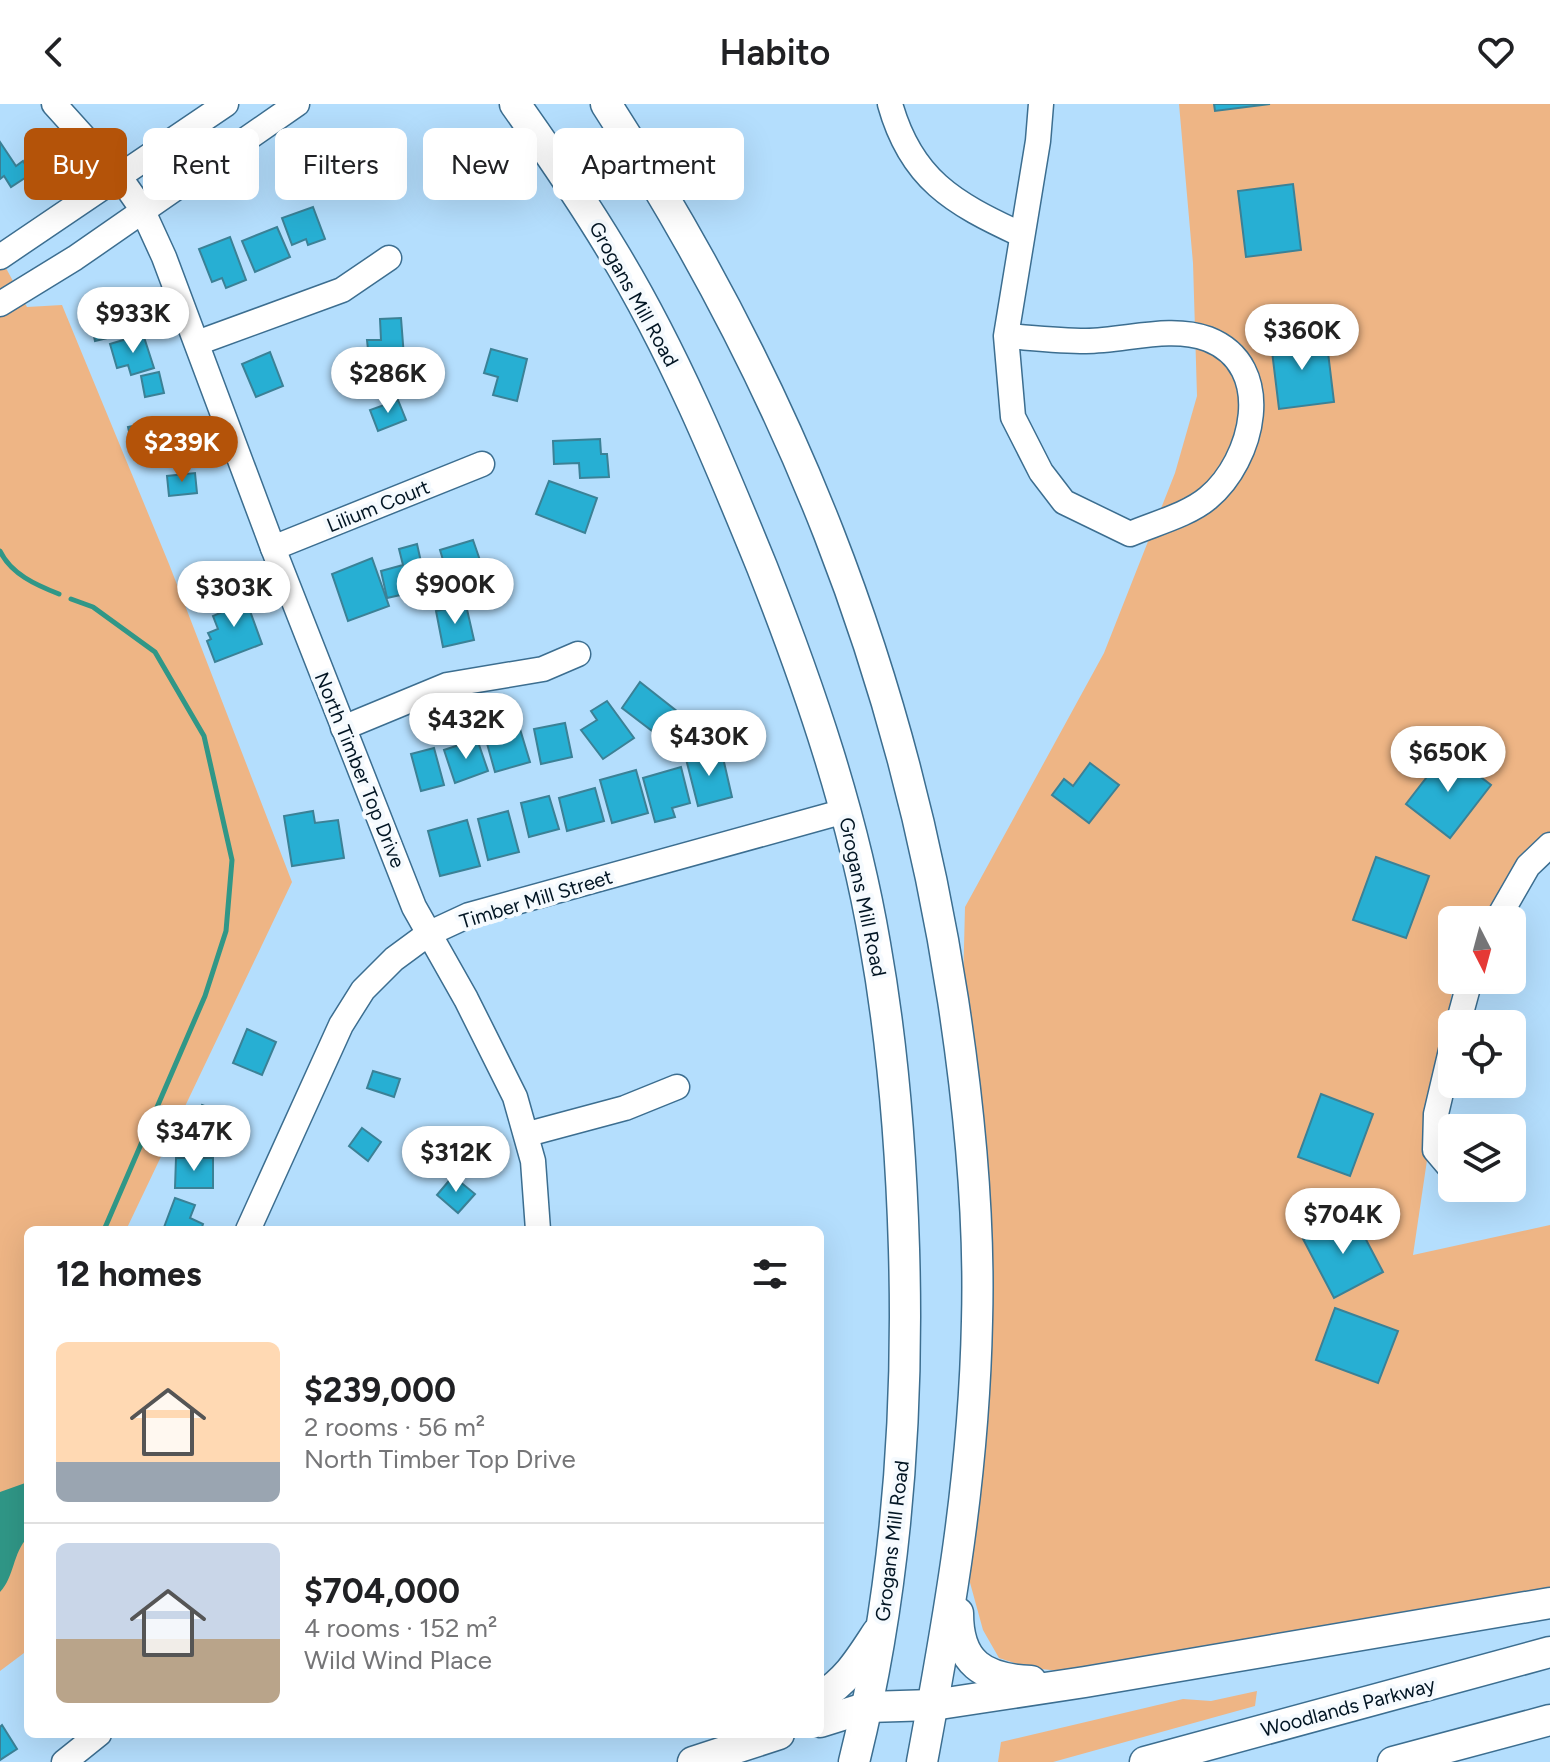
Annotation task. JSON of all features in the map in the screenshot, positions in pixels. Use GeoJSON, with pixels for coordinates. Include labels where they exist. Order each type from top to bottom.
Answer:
{"type":"FeatureCollection","features":[{"type":"Feature","properties":{"kind":"main road","name":"Grogans Mill Road"},"geometry":{"type":"LineString","coordinates":[[515,104],[615,253],[711,442],[811,694],[845,811],[875,943],[902,1162],[907,1326],[904,1447],[882,1624],[868,1707],[854,1762]]}},
{"type":"Feature","properties":{"kind":"main road"},"geometry":{"type":"LineString","coordinates":[[593,104],[618,128]]}},
{"type":"Feature","properties":{"kind":"main road"},"geometry":{"type":"LineString","coordinates":[[606,104],[621,128]]}},
{"type":"Feature","properties":{"kind":"main road"},"geometry":{"type":"LineString","coordinates":[[666,200],[691,241],[765,381],[797,452],[869,638],[921,824],[961,1053],[972,1168],[977,1323],[971,1451],[959,1568],[922,1762]]}},
{"type":"Feature","properties":{"kind":"main road"},"geometry":{"type":"LineString","coordinates":[[959,1568],[958,1638],[966,1657],[990,1674],[1021,1680],[1085,1682]]}},
{"type":"Feature","properties":{"kind":"main road"},"geometry":{"type":"LineString","coordinates":[[824,1721],[868,1707],[933,1705],[1085,1682],[1550,1603]]}},
{"type":"Feature","properties":{"kind":"main road"},"geometry":{"type":"LineString","coordinates":[[824,1695],[837,1687],[855,1667],[882,1624]]}},
{"type":"Feature","properties":{"kind":"main road","name":"Woodlands Parkway"},"geometry":{"type":"LineString","coordinates":[[1145,1762],[1550,1652]]}},
{"type":"Feature","properties":{"kind":"main road"},"geometry":{"type":"LineString","coordinates":[[1393,1762],[1550,1720]]}},
{"type":"Feature","properties":{"kind":"main road"},"geometry":{"type":"LineString","coordinates":[[695,1761],[732,1738]]}},
{"type":"Feature","properties":{"kind":"main road"},"geometry":{"type":"LineString","coordinates":[[695,1761],[767,1738]]}},
{"type":"Feature","properties":{"kind":"street","name":"North Timber Top Drive"},"geometry":{"type":"LineString","coordinates":[[54,104],[76,128]]}},
{"type":"Feature","properties":{"kind":"street"},"geometry":{"type":"LineString","coordinates":[[127,171],[226,104]]}},
{"type":"Feature","properties":{"kind":"street"},"geometry":{"type":"LineString","coordinates":[[0,304],[75,258],[297,104]]}},
{"type":"Feature","properties":{"kind":"street"},"geometry":{"type":"LineString","coordinates":[[890,104],[905,148],[932,183],[974,213],[1020,234]]}},
{"type":"Feature","properties":{"kind":"street"},"geometry":{"type":"LineString","coordinates":[[1006,336],[1086,341],[1176,334],[1208,340],[1233,357],[1247,378],[1254,405],[1248,432],[1231,471],[1207,499],[1130,534],[1064,502],[1034,462],[1013,417],[1006,336],[1020,234],[1038,141],[1041,104]]}},
{"type":"Feature","properties":{"kind":"street","name":"North Timber Top Drive"},"geometry":{"type":"LineString","coordinates":[[127,187],[142,209],[197,343],[343,728],[428,934],[496,1056],[528,1134],[537,1189],[538,1226]]}},
{"type":"Feature","properties":{"kind":"street"},"geometry":{"type":"LineString","coordinates":[[0,257],[84,200]]}},
{"type":"Feature","properties":{"kind":"street"},"geometry":{"type":"LineString","coordinates":[[197,343],[342,290],[389,258]]}},
{"type":"Feature","properties":{"kind":"street","name":"Lilium Court"},"geometry":{"type":"LineString","coordinates":[[273,548],[482,464]]}},
{"type":"Feature","properties":{"kind":"street"},"geometry":{"type":"LineString","coordinates":[[343,728],[447,685],[543,669],[578,654]]}},
{"type":"Feature","properties":{"kind":"street","name":"Timber Mill Street"},"geometry":{"type":"LineString","coordinates":[[250,1226],[341,1025],[355,1002],[394,959],[428,934],[469,915],[845,811]]}},
{"type":"Feature","properties":{"kind":"street"},"geometry":{"type":"LineString","coordinates":[[1505,906],[1528,866],[1550,845]]}},
{"type":"Feature","properties":{"kind":"street"},"geometry":{"type":"LineString","coordinates":[[528,1134],[625,1108],[677,1087]]}},
{"type":"Feature","properties":{"kind":"street"},"geometry":{"type":"LineString","coordinates":[[1438,1154],[1435,1150],[1436,1114],[1440,1098]]}},
{"type":"Feature","properties":{"kind":"street"},"geometry":{"type":"LineString","coordinates":[[64,1762],[94,1738]]}},
{"type":"Feature","properties":{"kind":"shaded area"},"geometry":{"type":"Polygon","coordinates":[[[1179,104],[1550,104],[1550,832],[1527,852],[1498,906],[1438,906],[1438,994],[1452,994],[1449,1010],[1438,1010],[1438,1086],[1413,1255],[1550,1225],[1550,1594],[1062,1671],[1030,1668],[999,1658],[983,1630],[969,1579],[982,1482],[987,1369],[963,987],[965,907],[1104,653],[1175,473],[1197,396],[1193,263],[1179,104]]]}},
{"type":"Feature","properties":{"kind":"shaded area"},"geometry":{"type":"Polygon","coordinates":[[[0,257],[27,307],[62,305],[169,564],[292,882],[128,1226],[24,1226],[24,1653],[0,1671],[0,257]]]}},
{"type":"Feature","properties":{"kind":"shaded area"},"geometry":{"type":"Polygon","coordinates":[[[24,1483],[24,1543],[0,1592],[0,1492],[24,1483]]]}},
{"type":"Feature","properties":{"kind":"shaded area"},"geometry":{"type":"Polygon","coordinates":[[[1257,1691],[1255,1706],[1053,1762],[998,1762],[1001,1742],[1183,1699],[1211,1701],[1257,1691]]]}},
{"type":"Feature","properties":{"kind":"building"},"geometry":{"type":"Polygon","coordinates":[[[1214,104],[1270,104],[1215,111],[1214,104]]]}},
{"type":"Feature","properties":{"kind":"building"},"geometry":{"type":"Polygon","coordinates":[[[0,142],[16,166],[23,161],[24,179],[11,187],[4,176],[0,179],[0,142]]]}},
{"type":"Feature","properties":{"kind":"building"},"geometry":{"type":"Polygon","coordinates":[[[1293,184],[1301,250],[1246,257],[1238,191],[1293,184]]]}},
{"type":"Feature","properties":{"kind":"building"},"geometry":{"type":"Polygon","coordinates":[[[313,207],[325,239],[308,245],[306,239],[292,245],[282,218],[313,207]]]}},
{"type":"Feature","properties":{"kind":"building"},"geometry":{"type":"Polygon","coordinates":[[[277,227],[290,257],[255,272],[242,241],[277,227]]]}},
{"type":"Feature","properties":{"kind":"building"},"geometry":{"type":"Polygon","coordinates":[[[230,237],[246,280],[226,288],[222,278],[212,282],[199,249],[230,237]]]}},
{"type":"Feature","properties":{"kind":"building"},"geometry":{"type":"Polygon","coordinates":[[[103,300],[105,308],[137,300],[144,329],[95,341],[87,304],[103,300]]]}},
{"type":"Feature","properties":{"kind":"building"},"geometry":{"type":"Polygon","coordinates":[[[401,318],[404,357],[369,359],[367,340],[381,340],[380,319],[401,318]]]}},
{"type":"Feature","properties":{"kind":"building"},"geometry":{"type":"Polygon","coordinates":[[[143,334],[154,368],[131,375],[128,365],[117,368],[110,344],[143,334]]]}},
{"type":"Feature","properties":{"kind":"building"},"geometry":{"type":"Polygon","coordinates":[[[1326,336],[1334,402],[1279,409],[1271,343],[1326,336]]]}},
{"type":"Feature","properties":{"kind":"building"},"geometry":{"type":"Polygon","coordinates":[[[491,349],[527,359],[517,401],[493,395],[498,377],[484,373],[491,349]]]}},
{"type":"Feature","properties":{"kind":"building"},"geometry":{"type":"Polygon","coordinates":[[[270,352],[283,386],[256,397],[242,364],[270,352]]]}},
{"type":"Feature","properties":{"kind":"building"},"geometry":{"type":"Polygon","coordinates":[[[159,372],[164,393],[145,397],[141,376],[159,372]]]}},
{"type":"Feature","properties":{"kind":"building"},"geometry":{"type":"Polygon","coordinates":[[[398,400],[406,420],[378,431],[370,410],[398,400]]]}},
{"type":"Feature","properties":{"kind":"building"},"geometry":{"type":"Polygon","coordinates":[[[161,420],[168,454],[152,457],[150,446],[133,449],[128,427],[161,420]]]}},
{"type":"Feature","properties":{"kind":"building"},"geometry":{"type":"Polygon","coordinates":[[[600,439],[601,454],[607,454],[609,477],[580,478],[579,463],[554,464],[553,441],[600,439]]]}},
{"type":"Feature","properties":{"kind":"building"},"geometry":{"type":"Polygon","coordinates":[[[195,473],[197,493],[169,496],[167,476],[195,473]]]}},
{"type":"Feature","properties":{"kind":"building"},"geometry":{"type":"Polygon","coordinates":[[[549,481],[597,498],[585,533],[536,514],[549,481]]]}},
{"type":"Feature","properties":{"kind":"building"},"geometry":{"type":"Polygon","coordinates":[[[473,540],[483,569],[449,580],[440,550],[473,540]]]}},
{"type":"Feature","properties":{"kind":"building"},"geometry":{"type":"Polygon","coordinates":[[[417,544],[427,589],[387,598],[381,571],[403,565],[399,549],[417,544]]]}},
{"type":"Feature","properties":{"kind":"building"},"geometry":{"type":"Polygon","coordinates":[[[372,558],[389,606],[348,621],[332,574],[372,558]]]}},
{"type":"Feature","properties":{"kind":"building"},"geometry":{"type":"Polygon","coordinates":[[[242,589],[262,644],[215,662],[207,641],[211,639],[208,633],[218,629],[213,616],[227,610],[222,597],[242,589]]]}},
{"type":"Feature","properties":{"kind":"building"},"geometry":{"type":"Polygon","coordinates":[[[466,605],[474,640],[443,647],[436,611],[466,605]]]}},
{"type":"Feature","properties":{"kind":"building"},"geometry":{"type":"Polygon","coordinates":[[[640,682],[678,712],[660,737],[622,708],[640,682]]]}},
{"type":"Feature","properties":{"kind":"building"},"geometry":{"type":"Polygon","coordinates":[[[607,701],[634,738],[603,759],[581,730],[597,720],[591,711],[607,701]]]}},
{"type":"Feature","properties":{"kind":"building"},"geometry":{"type":"Polygon","coordinates":[[[565,723],[572,757],[541,764],[534,729],[565,723]]]}},
{"type":"Feature","properties":{"kind":"building"},"geometry":{"type":"Polygon","coordinates":[[[520,729],[530,762],[495,772],[486,740],[520,729]]]}},
{"type":"Feature","properties":{"kind":"building"},"geometry":{"type":"Polygon","coordinates":[[[477,739],[488,771],[455,783],[444,750],[477,739]]]}},
{"type":"Feature","properties":{"kind":"building"},"geometry":{"type":"Polygon","coordinates":[[[434,748],[444,785],[421,791],[411,754],[434,748]]]}},
{"type":"Feature","properties":{"kind":"building"},"geometry":{"type":"Polygon","coordinates":[[[721,749],[732,797],[698,806],[686,759],[721,749]]]}},
{"type":"Feature","properties":{"kind":"building"},"geometry":{"type":"Polygon","coordinates":[[[1447,751],[1491,785],[1450,838],[1406,804],[1447,751]]]}},
{"type":"Feature","properties":{"kind":"building"},"geometry":{"type":"Polygon","coordinates":[[[1090,763],[1119,785],[1089,823],[1052,795],[1064,779],[1073,786],[1090,763]]]}},
{"type":"Feature","properties":{"kind":"building"},"geometry":{"type":"Polygon","coordinates":[[[681,767],[690,803],[672,808],[675,817],[655,822],[643,778],[681,767]]]}},
{"type":"Feature","properties":{"kind":"building"},"geometry":{"type":"Polygon","coordinates":[[[636,770],[648,813],[612,823],[600,780],[636,770]]]}},
{"type":"Feature","properties":{"kind":"building"},"geometry":{"type":"Polygon","coordinates":[[[595,788],[604,821],[567,831],[559,798],[595,788]]]}},
{"type":"Feature","properties":{"kind":"building"},"geometry":{"type":"Polygon","coordinates":[[[549,796],[559,829],[529,837],[521,803],[549,796]]]}},
{"type":"Feature","properties":{"kind":"building"},"geometry":{"type":"Polygon","coordinates":[[[313,811],[315,823],[338,820],[344,858],[292,866],[284,816],[313,811]]]}},
{"type":"Feature","properties":{"kind":"building"},"geometry":{"type":"Polygon","coordinates":[[[508,811],[519,852],[488,860],[478,819],[508,811]]]}},
{"type":"Feature","properties":{"kind":"building"},"geometry":{"type":"Polygon","coordinates":[[[467,820],[480,866],[440,876],[428,831],[467,820]]]}},
{"type":"Feature","properties":{"kind":"building"},"geometry":{"type":"Polygon","coordinates":[[[1376,857],[1429,876],[1406,938],[1353,920],[1376,857]]]}},
{"type":"Feature","properties":{"kind":"building"},"geometry":{"type":"Polygon","coordinates":[[[247,1029],[276,1042],[262,1075],[233,1063],[247,1029]]]}},
{"type":"Feature","properties":{"kind":"building"},"geometry":{"type":"Polygon","coordinates":[[[373,1071],[400,1079],[394,1097],[367,1088],[373,1071]]]}},
{"type":"Feature","properties":{"kind":"building"},"geometry":{"type":"Polygon","coordinates":[[[1321,1094],[1373,1114],[1350,1176],[1298,1157],[1321,1094]]]}},
{"type":"Feature","properties":{"kind":"building"},"geometry":{"type":"Polygon","coordinates":[[[202,1105],[232,1117],[217,1153],[187,1141],[202,1105]]]}},
{"type":"Feature","properties":{"kind":"building"},"geometry":{"type":"Polygon","coordinates":[[[362,1128],[381,1142],[368,1161],[349,1146],[362,1128]]]}},
{"type":"Feature","properties":{"kind":"building"},"geometry":{"type":"Polygon","coordinates":[[[176,1158],[213,1158],[213,1188],[175,1188],[176,1158]]]}},
{"type":"Feature","properties":{"kind":"building"},"geometry":{"type":"Polygon","coordinates":[[[453,1176],[475,1194],[458,1213],[437,1195],[453,1176]]]}},
{"type":"Feature","properties":{"kind":"building"},"geometry":{"type":"Polygon","coordinates":[[[175,1198],[195,1205],[190,1218],[203,1224],[202,1226],[164,1226],[175,1198]]]}},
{"type":"Feature","properties":{"kind":"building"},"geometry":{"type":"Polygon","coordinates":[[[1352,1213],[1383,1272],[1334,1298],[1303,1239],[1352,1213]]]}},
{"type":"Feature","properties":{"kind":"building"},"geometry":{"type":"Polygon","coordinates":[[[1335,1308],[1398,1331],[1378,1383],[1316,1360],[1335,1308]]]}},
{"type":"Feature","properties":{"kind":"building"},"geometry":{"type":"Polygon","coordinates":[[[2,1725],[17,1749],[0,1760],[0,1727],[2,1725]]]}},
{"type":"Feature","properties":{"kind":"waterway"},"geometry":{"type":"LineString","coordinates":[[0,551],[17,572],[59,594]]}},
{"type":"Feature","properties":{"kind":"waterway"},"geometry":{"type":"LineString","coordinates":[[71,599],[93,607],[155,652],[204,736],[232,860],[226,931],[205,996],[106,1226]]}}]}
